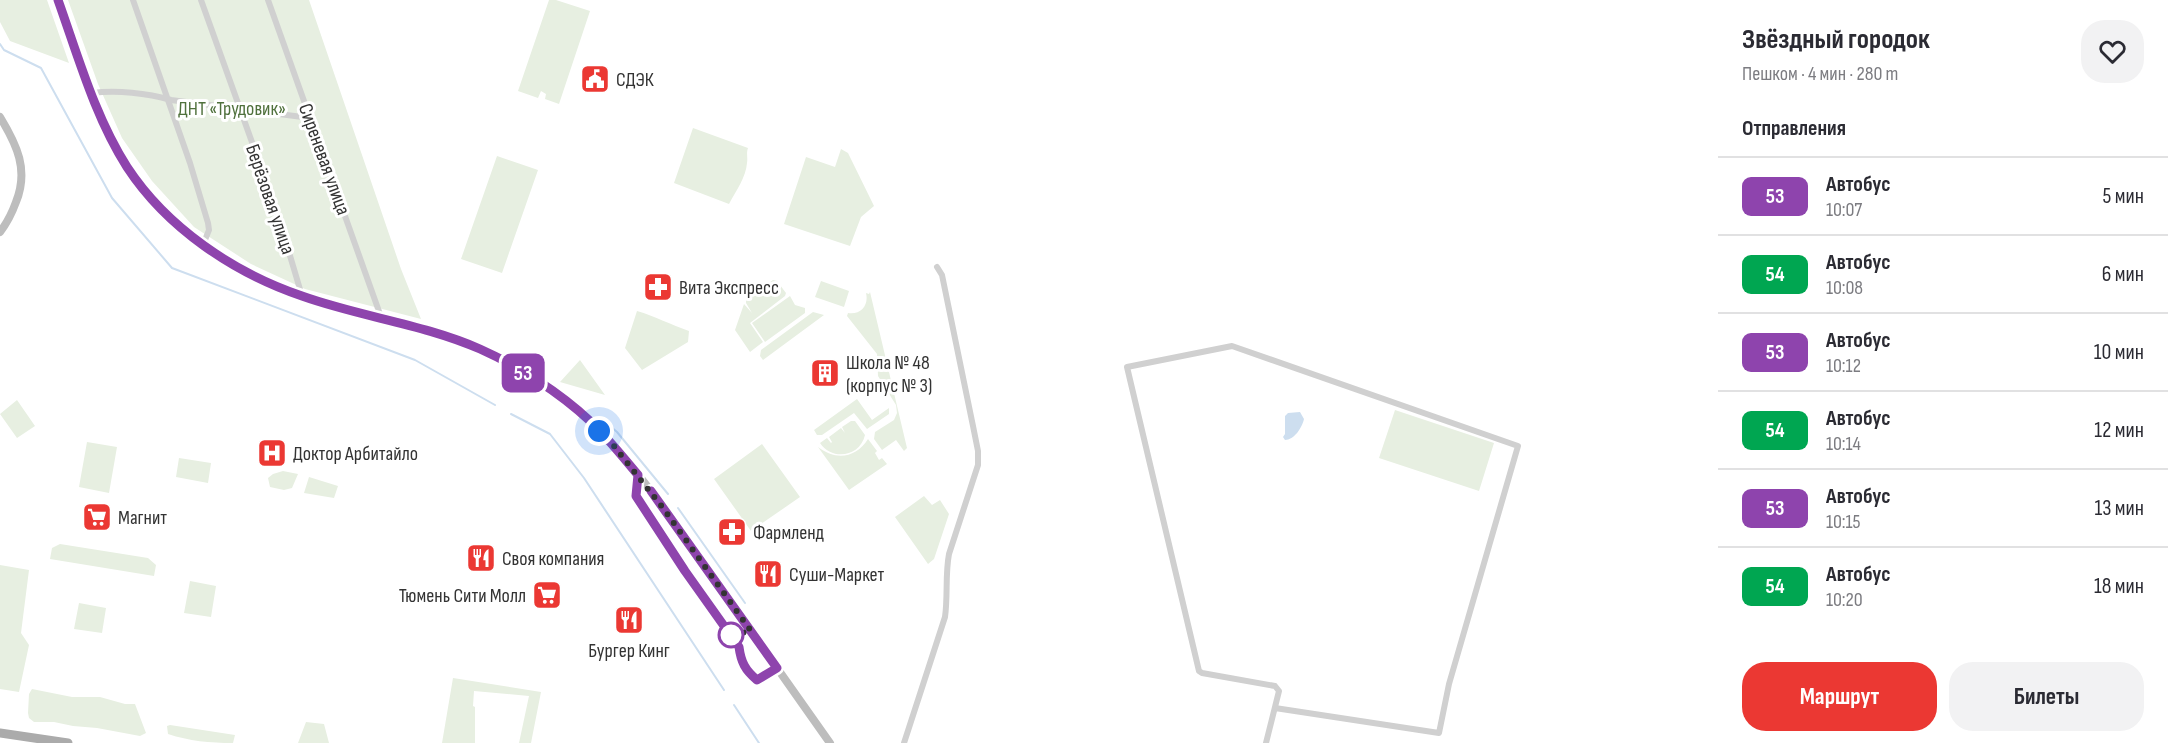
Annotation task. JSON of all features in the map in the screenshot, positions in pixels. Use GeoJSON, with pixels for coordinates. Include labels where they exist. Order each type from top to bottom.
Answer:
{"type":"FeatureCollection","features":[{"type":"Feature","properties":{"kind":"main road"},"geometry":{"type":"LineString","coordinates":[[58,0],[105,125],[128,168],[160,208],[179,227],[203,245],[265,281],[302,296],[453,338],[505,361],[555,393],[590,420],[610,441],[663,508],[830,743]]}},
{"type":"Feature","properties":{"kind":"main road"},"geometry":{"type":"LineString","coordinates":[[0,117],[18,151],[22,175],[14,208],[0,232]]}},
{"type":"Feature","properties":{"kind":"main road"},"geometry":{"type":"LineString","coordinates":[[0,733],[68,743]]}},
{"type":"Feature","properties":{"kind":"street"},"geometry":{"type":"LineString","coordinates":[[132,0],[168,99],[208,222],[209,230],[203,245]]}},
{"type":"Feature","properties":{"kind":"street","name":"Берёзовая улица"},"geometry":{"type":"LineString","coordinates":[[201,0],[278,212],[302,296]]}},
{"type":"Feature","properties":{"kind":"street","name":"Сиреневая улица"},"geometry":{"type":"LineString","coordinates":[[268,0],[381,317]]}},
{"type":"Feature","properties":{"kind":"street"},"geometry":{"type":"LineString","coordinates":[[92,93],[109,92],[310,118]]}},
{"type":"Feature","properties":{"kind":"street"},"geometry":{"type":"LineString","coordinates":[[904,743],[945,617],[949,554],[978,465],[978,450],[942,275],[937,267]]}},
{"type":"Feature","properties":{"kind":"street"},"geometry":{"type":"LineString","coordinates":[[1266,743],[1279,691],[1275,686],[1199,671],[1127,367],[1232,346],[1518,446],[1449,684],[1439,733],[1275,708]]}},
{"type":"Feature","properties":{"kind":"green space"},"geometry":{"type":"Polygon","coordinates":[[[0,0],[47,0],[69,63],[10,41],[0,22],[0,0]]]}},
{"type":"Feature","properties":{"kind":"green space","name":"ДНТ «Трудовик»"},"geometry":{"type":"Polygon","coordinates":[[[68,0],[309,0],[401,269],[421,319],[305,289],[251,264],[194,227],[152,181],[122,138],[98,84],[68,0]]]}},
{"type":"Feature","properties":{"kind":"green space"},"geometry":{"type":"Polygon","coordinates":[[[549,0],[556,0],[590,11],[559,104],[545,99],[546,94],[541,91],[538,98],[518,91],[549,0]]]}},
{"type":"Feature","properties":{"kind":"green space"},"geometry":{"type":"Polygon","coordinates":[[[693,128],[748,148],[745,173],[729,204],[674,183],[693,128]]]}},
{"type":"Feature","properties":{"kind":"green space"},"geometry":{"type":"Polygon","coordinates":[[[841,149],[848,153],[874,206],[861,217],[850,246],[784,224],[806,157],[835,167],[841,149]]]}},
{"type":"Feature","properties":{"kind":"green space"},"geometry":{"type":"Polygon","coordinates":[[[497,156],[538,170],[502,273],[461,259],[497,156]]]}},
{"type":"Feature","properties":{"kind":"green space"},"geometry":{"type":"Polygon","coordinates":[[[773,280],[777,281],[786,293],[750,323],[763,342],[750,352],[735,330],[744,304],[752,313],[746,300],[773,280]]]}},
{"type":"Feature","properties":{"kind":"green space"},"geometry":{"type":"Polygon","coordinates":[[[821,281],[849,291],[844,307],[815,297],[821,281]]]}},
{"type":"Feature","properties":{"kind":"green space"},"geometry":{"type":"Polygon","coordinates":[[[870,292],[907,448],[904,451],[896,440],[882,450],[874,439],[875,432],[894,420],[897,413],[896,405],[878,376],[877,354],[847,316],[848,313],[860,311],[863,308],[866,293],[870,292]]]}},
{"type":"Feature","properties":{"kind":"green space"},"geometry":{"type":"Polygon","coordinates":[[[790,296],[795,305],[805,308],[805,313],[765,342],[752,323],[790,296]]]}},
{"type":"Feature","properties":{"kind":"green space"},"geometry":{"type":"Polygon","coordinates":[[[637,311],[689,331],[688,342],[642,370],[625,348],[637,311]]]}},
{"type":"Feature","properties":{"kind":"green space"},"geometry":{"type":"Polygon","coordinates":[[[813,312],[824,315],[763,360],[760,356],[761,350],[813,312]]]}},
{"type":"Feature","properties":{"kind":"green space"},"geometry":{"type":"Polygon","coordinates":[[[580,360],[605,395],[560,382],[580,360]]]}},
{"type":"Feature","properties":{"kind":"green space"},"geometry":{"type":"Polygon","coordinates":[[[857,399],[872,420],[889,408],[889,414],[867,429],[854,413],[822,435],[817,435],[814,430],[857,399]]]}},
{"type":"Feature","properties":{"kind":"green space"},"geometry":{"type":"Polygon","coordinates":[[[17,400],[35,426],[17,438],[0,414],[17,400]]]}},
{"type":"Feature","properties":{"kind":"green space"},"geometry":{"type":"Polygon","coordinates":[[[1395,410],[1494,443],[1479,491],[1379,458],[1395,410]]]}},
{"type":"Feature","properties":{"kind":"green space"},"geometry":{"type":"Polygon","coordinates":[[[855,421],[865,435],[858,448],[845,454],[825,449],[820,443],[827,438],[831,443],[829,437],[841,428],[845,433],[842,427],[855,421]]]}},
{"type":"Feature","properties":{"kind":"green space"},"geometry":{"type":"Polygon","coordinates":[[[868,439],[877,451],[875,453],[879,460],[882,458],[887,464],[849,490],[818,447],[839,456],[852,454],[868,439]]]}},
{"type":"Feature","properties":{"kind":"green space"},"geometry":{"type":"Polygon","coordinates":[[[87,442],[117,447],[109,493],[79,487],[87,442]]]}},
{"type":"Feature","properties":{"kind":"green space"},"geometry":{"type":"Polygon","coordinates":[[[762,444],[800,497],[751,531],[714,479],[762,444]]]}},
{"type":"Feature","properties":{"kind":"green space"},"geometry":{"type":"Polygon","coordinates":[[[179,458],[211,463],[208,483],[176,477],[179,458]]]}},
{"type":"Feature","properties":{"kind":"green space"},"geometry":{"type":"Polygon","coordinates":[[[283,471],[298,474],[292,488],[284,490],[270,487],[268,478],[283,471]]]}},
{"type":"Feature","properties":{"kind":"green space"},"geometry":{"type":"Polygon","coordinates":[[[309,477],[338,486],[334,498],[304,493],[309,477]]]}},
{"type":"Feature","properties":{"kind":"green space"},"geometry":{"type":"Polygon","coordinates":[[[924,496],[932,505],[940,500],[949,514],[934,559],[928,564],[895,517],[924,496]]]}},
{"type":"Feature","properties":{"kind":"green space"},"geometry":{"type":"Polygon","coordinates":[[[60,544],[148,558],[156,565],[154,576],[50,559],[52,548],[60,544]]]}},
{"type":"Feature","properties":{"kind":"green space"},"geometry":{"type":"Polygon","coordinates":[[[0,565],[29,570],[21,633],[29,645],[19,692],[0,689],[0,565]]]}},
{"type":"Feature","properties":{"kind":"green space"},"geometry":{"type":"Polygon","coordinates":[[[190,581],[216,586],[211,617],[184,613],[190,581]]]}},
{"type":"Feature","properties":{"kind":"green space"},"geometry":{"type":"Polygon","coordinates":[[[79,603],[106,608],[102,633],[74,629],[79,603]]]}},
{"type":"Feature","properties":{"kind":"green space"},"geometry":{"type":"Polygon","coordinates":[[[453,678],[541,692],[531,743],[519,743],[529,696],[474,691],[475,743],[442,743],[453,678]]]}},
{"type":"Feature","properties":{"kind":"green space"},"geometry":{"type":"Polygon","coordinates":[[[32,689],[72,697],[100,697],[125,704],[135,704],[146,733],[140,736],[54,722],[34,722],[29,718],[28,713],[29,694],[32,689]]]}},
{"type":"Feature","properties":{"kind":"green space"},"geometry":{"type":"Polygon","coordinates":[[[306,722],[324,724],[329,743],[298,743],[306,722]]]}},
{"type":"Feature","properties":{"kind":"green space"},"geometry":{"type":"Polygon","coordinates":[[[167,726],[235,735],[233,743],[192,740],[168,734],[167,726]]]}},
{"type":"Feature","properties":{"kind":"water"},"geometry":{"type":"Polygon","coordinates":[[[1300,412],[1304,419],[1301,426],[1294,436],[1285,440],[1283,437],[1285,416],[1288,413],[1300,412]]]}},
{"type":"Feature","properties":{"kind":"waterway"},"geometry":{"type":"LineString","coordinates":[[0,44],[4,50],[41,68],[112,198],[172,268],[415,360],[495,405]]}},
{"type":"Feature","properties":{"kind":"waterway"},"geometry":{"type":"LineString","coordinates":[[511,414],[550,434],[584,478],[724,690]]}},
{"type":"Feature","properties":{"kind":"waterway"},"geometry":{"type":"LineString","coordinates":[[604,421],[617,432],[668,494]]}},
{"type":"Feature","properties":{"kind":"waterway"},"geometry":{"type":"LineString","coordinates":[[678,508],[745,603]]}},
{"type":"Feature","properties":{"kind":"waterway"},"geometry":{"type":"LineString","coordinates":[[734,705],[759,743]]}},
{"type":"Feature","properties":{"kind":"bus line","name":"53"},"geometry":{"type":"LineString","coordinates":[[58,0],[87,81],[113,143],[128,168],[160,208],[179,227],[233,264],[265,281],[327,304],[453,338],[505,361],[555,393],[590,420],[638,475],[636,496],[739,647],[741,662],[748,672],[757,680],[777,668],[651,491]]}},
{"type":"Feature","properties":{"kind":"place","name":"СДЭК"},"geometry":{"type":"Point","coordinates":[595,79]}},
{"type":"Feature","properties":{"kind":"place","name":"Вита Экспресс"},"geometry":{"type":"Point","coordinates":[658,287]}},
{"type":"Feature","properties":{"kind":"place","name":"Школа № 48 (корпус № 3)"},"geometry":{"type":"Point","coordinates":[825,373]}},
{"type":"Feature","properties":{"kind":"place","name":"Доктор Арбитайло"},"geometry":{"type":"Point","coordinates":[272,453]}},
{"type":"Feature","properties":{"kind":"place","name":"Магнит"},"geometry":{"type":"Point","coordinates":[97,517]}},
{"type":"Feature","properties":{"kind":"place","name":"Фармленд"},"geometry":{"type":"Point","coordinates":[732,532]}},
{"type":"Feature","properties":{"kind":"place","name":"Своя компания"},"geometry":{"type":"Point","coordinates":[481,558]}},
{"type":"Feature","properties":{"kind":"place","name":"Суши-Маркет"},"geometry":{"type":"Point","coordinates":[768,574]}},
{"type":"Feature","properties":{"kind":"place","name":"Тюмень Сити Молл"},"geometry":{"type":"Point","coordinates":[547,595]}},
{"type":"Feature","properties":{"kind":"place","name":"Бургер Кинг"},"geometry":{"type":"Point","coordinates":[629,620]}},
{"type":"Feature","properties":{"kind":"route"},"geometry":{"type":"LineString","coordinates":[[599,431],[638,475],[751,631],[731,635]]}}]}
